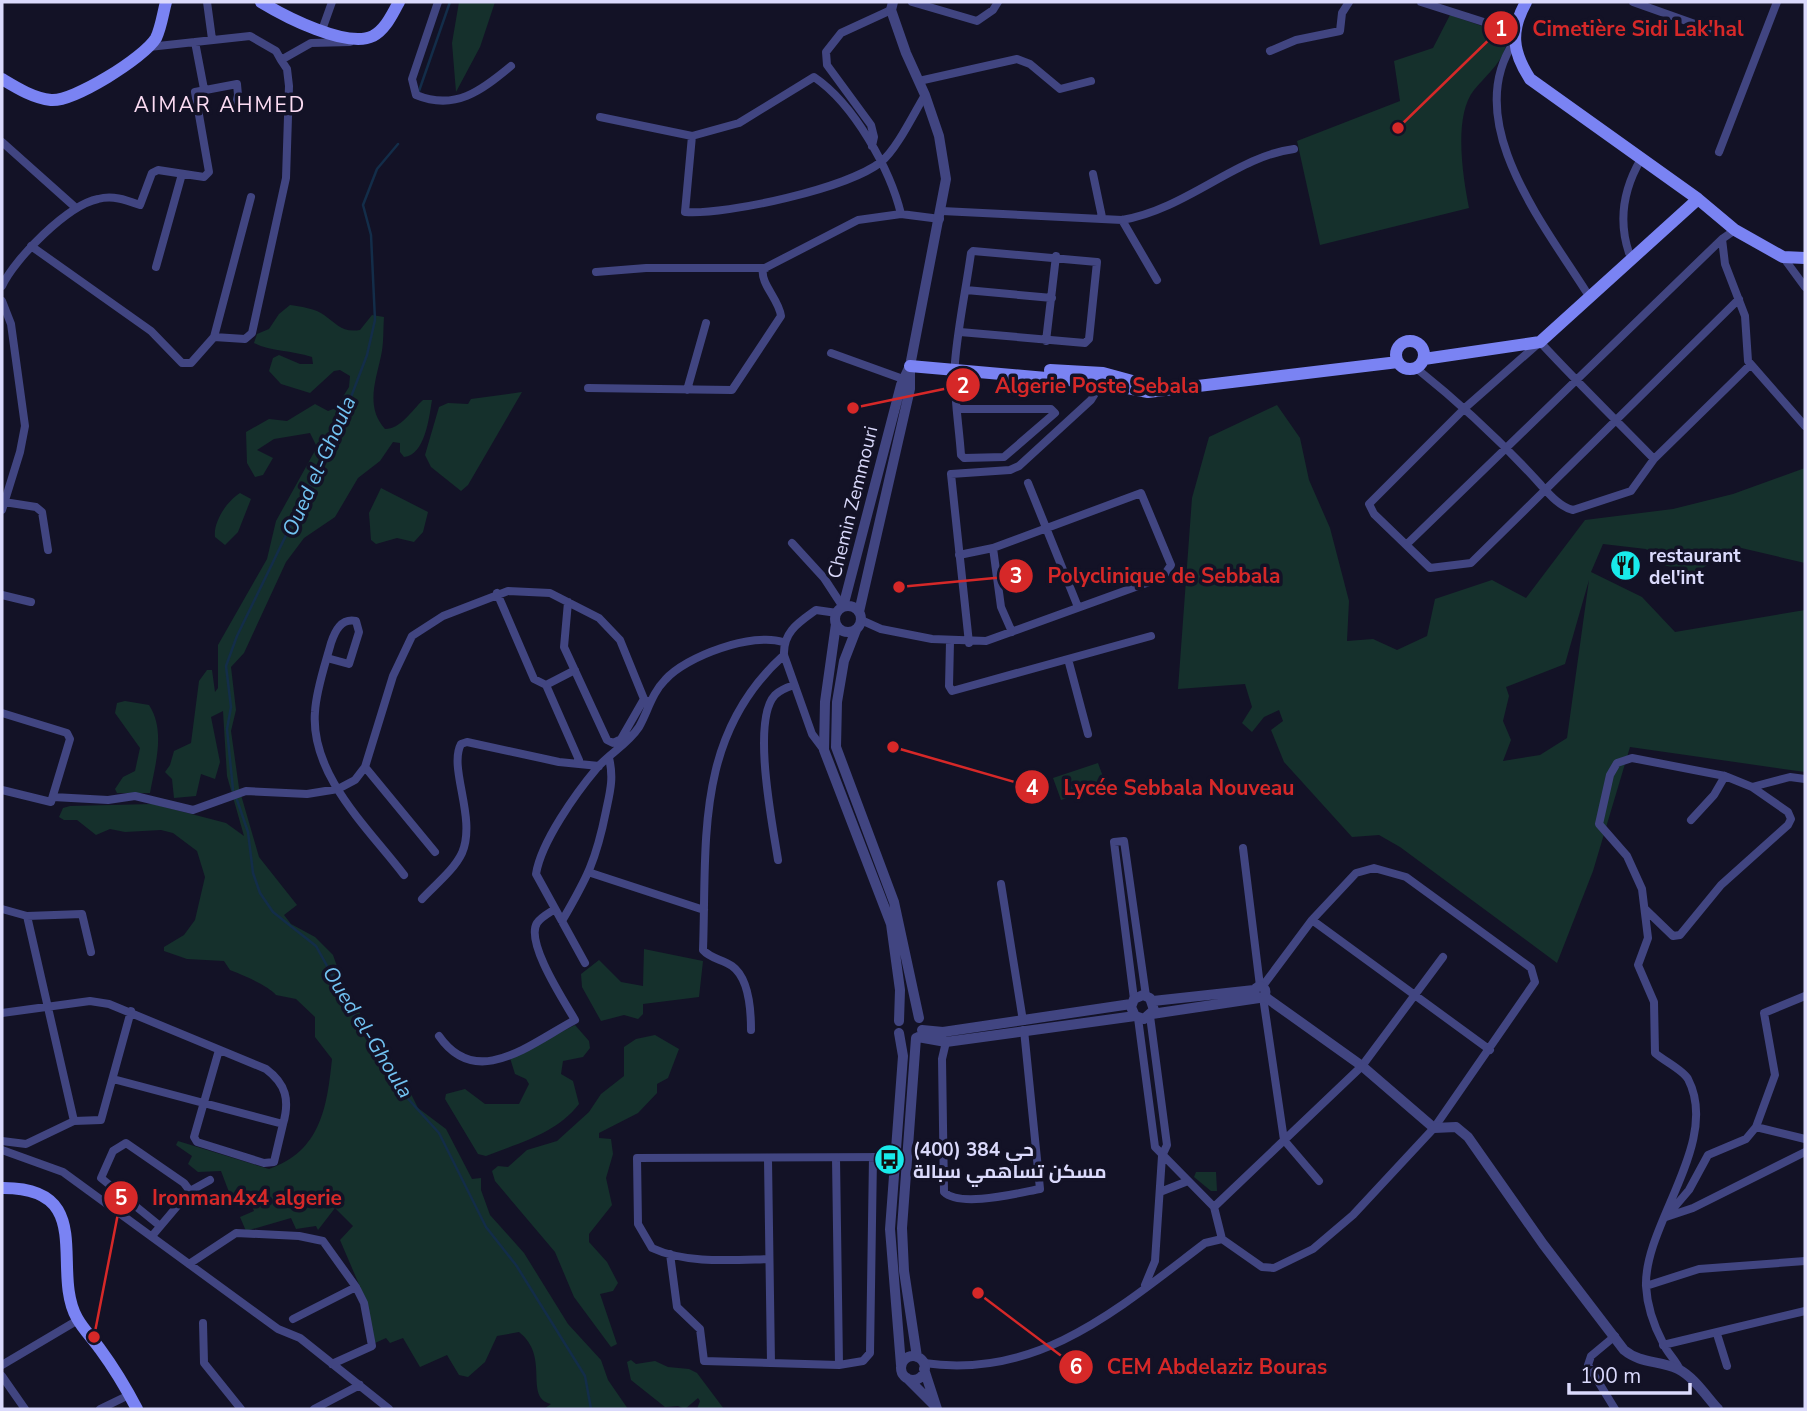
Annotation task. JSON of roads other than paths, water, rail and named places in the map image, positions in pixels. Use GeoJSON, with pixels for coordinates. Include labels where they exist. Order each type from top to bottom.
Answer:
{"type":"FeatureCollection","features":[{"type":"Feature","properties":{"kind":"main road"},"geometry":{"type":"LineString","coordinates":[[2,79],[40,98],[54,100],[71,97],[105,79],[149,47],[157,36],[166,2]]}},
{"type":"Feature","properties":{"kind":"main road"},"geometry":{"type":"LineString","coordinates":[[261,2],[297,22],[344,38],[362,39],[384,27],[399,2]]}},
{"type":"Feature","properties":{"kind":"main road"},"geometry":{"type":"LineString","coordinates":[[1526,2],[1514,37],[1520,63],[1530,79],[1694,196],[1735,230],[1783,257],[1805,258]]}},
{"type":"Feature","properties":{"kind":"main road"},"geometry":{"type":"LineString","coordinates":[[1421,360],[1420,346],[1409,342],[1398,348],[1397,358],[1403,367],[1421,360],[1540,336],[1694,196]]}},
{"type":"Feature","properties":{"kind":"main road"},"geometry":{"type":"LineString","coordinates":[[1421,360],[1540,342],[1694,196]]}},
{"type":"Feature","properties":{"kind":"main road"},"geometry":{"type":"LineString","coordinates":[[911,362],[956,368],[1104,378],[1149,385],[1397,358]]}},
{"type":"Feature","properties":{"kind":"main road"},"geometry":{"type":"LineString","coordinates":[[2,1188],[24,1189],[44,1198],[66,1226],[71,1304],[78,1320],[130,1395],[136,1409]]}},
{"type":"Feature","properties":{"kind":"street"},"geometry":{"type":"LineString","coordinates":[[207,2],[212,39]]}},
{"type":"Feature","properties":{"kind":"street"},"geometry":{"type":"LineString","coordinates":[[322,30],[332,2]]}},
{"type":"Feature","properties":{"kind":"street"},"geometry":{"type":"LineString","coordinates":[[438,2],[412,79],[416,96],[434,103],[456,101],[495,80],[511,66]]}},
{"type":"Feature","properties":{"kind":"street"},"geometry":{"type":"LineString","coordinates":[[912,2],[977,21],[993,10],[998,2]]}},
{"type":"Feature","properties":{"kind":"street"},"geometry":{"type":"LineString","coordinates":[[1270,51],[1296,40],[1340,31],[1342,13],[1349,2]]}},
{"type":"Feature","properties":{"kind":"street"},"geometry":{"type":"LineString","coordinates":[[1421,2],[1514,37],[1496,78],[1502,134],[1510,164],[1587,293]]}},
{"type":"Feature","properties":{"kind":"street"},"geometry":{"type":"LineString","coordinates":[[1633,2],[1709,29]]}},
{"type":"Feature","properties":{"kind":"street"},"geometry":{"type":"LineString","coordinates":[[1719,152],[1777,2]]}},
{"type":"Feature","properties":{"kind":"street"},"geometry":{"type":"LineString","coordinates":[[872,146],[873,129],[827,65],[826,52],[833,41],[851,27],[892,6],[925,95],[943,156],[946,179],[911,362]]}},
{"type":"Feature","properties":{"kind":"street"},"geometry":{"type":"LineString","coordinates":[[149,47],[250,36],[276,51],[287,69],[289,86],[286,178],[252,332],[245,339],[214,337]]}},
{"type":"Feature","properties":{"kind":"street"},"geometry":{"type":"LineString","coordinates":[[281,60],[311,43],[348,43],[362,39]]}},
{"type":"Feature","properties":{"kind":"street"},"geometry":{"type":"LineString","coordinates":[[195,42],[204,89]]}},
{"type":"Feature","properties":{"kind":"street"},"geometry":{"type":"LineString","coordinates":[[919,81],[1017,59],[1030,64],[1060,89],[1091,81]]}},
{"type":"Feature","properties":{"kind":"street"},"geometry":{"type":"LineString","coordinates":[[600,117],[692,136],[739,123],[814,77],[838,97],[872,146],[901,214]]}},
{"type":"Feature","properties":{"kind":"street"},"geometry":{"type":"LineString","coordinates":[[2,286],[31,246],[76,208],[95,199],[113,197],[140,205],[152,173],[158,170],[204,177],[209,172],[195,92],[237,84],[239,95],[235,109]]}},
{"type":"Feature","properties":{"kind":"street"},"geometry":{"type":"LineString","coordinates":[[692,136],[684,211],[687,213],[754,205],[829,185],[881,162],[925,95]]}},
{"type":"Feature","properties":{"kind":"street"},"geometry":{"type":"LineString","coordinates":[[2,142],[76,208]]}},
{"type":"Feature","properties":{"kind":"street"},"geometry":{"type":"LineString","coordinates":[[596,272],[646,268],[766,268],[858,220],[901,214],[1102,217],[1122,220],[1148,215],[1172,206],[1267,155],[1294,149]]}},
{"type":"Feature","properties":{"kind":"street"},"geometry":{"type":"LineString","coordinates":[[1629,253],[1623,234],[1625,196],[1630,179],[1641,159]]}},
{"type":"Feature","properties":{"kind":"street"},"geometry":{"type":"LineString","coordinates":[[156,267],[182,174]]}},
{"type":"Feature","properties":{"kind":"street"},"geometry":{"type":"LineString","coordinates":[[1093,174],[1102,217]]}},
{"type":"Feature","properties":{"kind":"street"},"geometry":{"type":"LineString","coordinates":[[31,246],[151,331],[182,363],[191,363],[214,337],[251,197]]}},
{"type":"Feature","properties":{"kind":"street"},"geometry":{"type":"LineString","coordinates":[[1122,220],[1157,280]]}},
{"type":"Feature","properties":{"kind":"street"},"geometry":{"type":"LineString","coordinates":[[1406,545],[1722,239],[1735,230]]}},
{"type":"Feature","properties":{"kind":"street"},"geometry":{"type":"LineString","coordinates":[[1722,239],[1726,264],[1745,316],[1750,365],[1805,426]]}},
{"type":"Feature","properties":{"kind":"street"},"geometry":{"type":"LineString","coordinates":[[958,410],[1051,409],[1055,413],[1004,457],[964,458],[961,455],[958,410],[956,368],[960,332],[966,290],[973,251],[1056,256],[1097,262],[1089,340],[1085,343],[960,332]]}},
{"type":"Feature","properties":{"kind":"street"},"geometry":{"type":"LineString","coordinates":[[1046,341],[1056,256]]}},
{"type":"Feature","properties":{"kind":"street"},"geometry":{"type":"LineString","coordinates":[[1783,257],[1805,287]]}},
{"type":"Feature","properties":{"kind":"street"},"geometry":{"type":"LineString","coordinates":[[588,388],[732,390],[781,316],[762,276],[766,268]]}},
{"type":"Feature","properties":{"kind":"street"},"geometry":{"type":"LineString","coordinates":[[966,290],[1052,298]]}},
{"type":"Feature","properties":{"kind":"street"},"geometry":{"type":"LineString","coordinates":[[1654,459],[1617,421],[1575,380],[1540,342],[1466,407],[1369,504],[1374,514],[1430,568],[1471,563],[1617,421],[1739,299]]}},
{"type":"Feature","properties":{"kind":"street"},"geometry":{"type":"LineString","coordinates":[[2,301],[11,324],[25,426],[3,506],[36,507],[42,512],[48,550]]}},
{"type":"Feature","properties":{"kind":"street"},"geometry":{"type":"LineString","coordinates":[[687,390],[706,323]]}},
{"type":"Feature","properties":{"kind":"street"},"geometry":{"type":"LineString","coordinates":[[831,353],[903,379]]}},
{"type":"Feature","properties":{"kind":"street"},"geometry":{"type":"LineString","coordinates":[[1421,360],[1565,509],[1573,510],[1631,491],[1654,459],[1750,365]]}},
{"type":"Feature","properties":{"kind":"street","name":"Chemin Zemmouri"},"geometry":{"type":"LineString","coordinates":[[899,1033],[899,979],[891,924],[824,750],[825,702],[839,615],[903,379],[911,362]]}},
{"type":"Feature","properties":{"kind":"street","name":"Chemin Zemmouri"},"geometry":{"type":"LineString","coordinates":[[911,362],[910,389],[837,702],[836,747],[894,902],[908,953],[919,1031],[902,1239],[922,1363],[937,1408]]}},
{"type":"Feature","properties":{"kind":"street"},"geometry":{"type":"LineString","coordinates":[[969,643],[951,474],[1010,470],[1019,466],[1091,400],[1104,378]]}},
{"type":"Feature","properties":{"kind":"street"},"geometry":{"type":"LineString","coordinates":[[1028,483],[1078,607]]}},
{"type":"Feature","properties":{"kind":"street"},"geometry":{"type":"LineString","coordinates":[[792,543],[824,578],[845,632],[858,620],[881,629],[950,642],[969,643],[1012,632],[1163,577],[1171,565],[1141,493],[993,548],[959,555]]}},
{"type":"Feature","properties":{"kind":"street"},"geometry":{"type":"LineString","coordinates":[[993,548],[1001,607],[1012,632]]}},
{"type":"Feature","properties":{"kind":"street"},"geometry":{"type":"LineString","coordinates":[[53,797],[108,800],[135,796],[192,810],[246,792],[307,794],[338,789],[355,780],[365,767],[393,676],[412,636],[443,616],[496,593],[540,590],[568,601],[613,631],[620,640],[647,701],[639,727],[599,766],[538,862],[536,874],[585,963]]}},
{"type":"Feature","properties":{"kind":"street"},"geometry":{"type":"LineString","coordinates":[[496,593],[525,665],[534,679],[545,685],[579,760]]}},
{"type":"Feature","properties":{"kind":"street"},"geometry":{"type":"LineString","coordinates":[[2,595],[31,602]]}},
{"type":"Feature","properties":{"kind":"street"},"geometry":{"type":"LineString","coordinates":[[568,601],[563,642],[610,742],[621,739],[665,679],[693,661],[761,637],[783,642]]}},
{"type":"Feature","properties":{"kind":"street","name":"Chemin Zemmouri"},"geometry":{"type":"LineString","coordinates":[[839,615],[852,607],[858,620]]}},
{"type":"Feature","properties":{"kind":"street"},"geometry":{"type":"LineString","coordinates":[[824,750],[812,734],[784,656],[783,642],[791,629],[816,610],[839,615]]}},
{"type":"Feature","properties":{"kind":"street"},"geometry":{"type":"LineString","coordinates":[[327,658],[349,664],[359,632],[356,621],[348,620],[334,633],[327,658],[315,720],[321,753],[338,789],[404,875]]}},
{"type":"Feature","properties":{"kind":"street"},"geometry":{"type":"LineString","coordinates":[[950,642],[949,686],[952,691],[1151,635]]}},
{"type":"Feature","properties":{"kind":"street"},"geometry":{"type":"LineString","coordinates":[[751,1030],[751,1013],[737,971],[710,957],[703,950],[709,801],[716,760],[750,692],[784,656]]}},
{"type":"Feature","properties":{"kind":"street"},"geometry":{"type":"LineString","coordinates":[[1068,659],[1088,734]]}},
{"type":"Feature","properties":{"kind":"street"},"geometry":{"type":"LineString","coordinates":[[545,685],[575,670]]}},
{"type":"Feature","properties":{"kind":"street"},"geometry":{"type":"LineString","coordinates":[[778,860],[765,776],[766,729],[774,696],[794,685]]}},
{"type":"Feature","properties":{"kind":"street"},"geometry":{"type":"LineString","coordinates":[[2,713],[69,736],[53,797],[48,803],[2,790]]}},
{"type":"Feature","properties":{"kind":"street"},"geometry":{"type":"LineString","coordinates":[[422,899],[459,859],[463,850],[467,810],[458,763],[461,744],[467,742],[559,762],[599,766]]}},
{"type":"Feature","properties":{"kind":"street"},"geometry":{"type":"LineString","coordinates":[[562,921],[590,873],[602,841],[614,778],[609,758]]}},
{"type":"Feature","properties":{"kind":"street"},"geometry":{"type":"LineString","coordinates":[[1645,909],[1667,932],[1674,936],[1680,935],[1721,885],[1788,825],[1791,819],[1788,812],[1752,787],[1725,776],[1632,758],[1617,763],[1610,775],[1599,824],[1627,856],[1642,889],[1648,938],[1638,965],[1654,1002],[1654,1053],[1688,1078],[1695,1101],[1694,1132],[1654,1250],[1646,1286],[1653,1320],[1663,1345],[1680,1370],[1718,1409]]}},
{"type":"Feature","properties":{"kind":"street"},"geometry":{"type":"LineString","coordinates":[[365,767],[435,852]]}},
{"type":"Feature","properties":{"kind":"street"},"geometry":{"type":"LineString","coordinates":[[1691,820],[1714,795],[1725,776]]}},
{"type":"Feature","properties":{"kind":"street"},"geometry":{"type":"LineString","coordinates":[[1752,787],[1790,777],[1805,779]]}},
{"type":"Feature","properties":{"kind":"street"},"geometry":{"type":"LineString","coordinates":[[899,1033],[907,1039],[919,1031],[943,1032],[1143,1016],[1260,992],[1312,920],[1356,873],[1378,869],[1406,877],[1531,968],[1535,982],[1434,1128],[1353,1215],[1313,1249],[1274,1268],[1262,1267],[1222,1239],[1214,1207],[1155,1147],[1143,1016],[1149,999],[1124,841],[1114,842],[1133,1002],[1143,1016]]}},
{"type":"Feature","properties":{"kind":"street"},"geometry":{"type":"LineString","coordinates":[[1243,848],[1260,992],[1284,1140],[1319,1181]]}},
{"type":"Feature","properties":{"kind":"street"},"geometry":{"type":"LineString","coordinates":[[590,873],[704,910]]}},
{"type":"Feature","properties":{"kind":"street"},"geometry":{"type":"LineString","coordinates":[[946,1042],[943,1046],[942,1072],[944,1192],[956,1199],[996,1197],[1040,1189],[1023,1026],[1001,884]]}},
{"type":"Feature","properties":{"kind":"street"},"geometry":{"type":"LineString","coordinates":[[2,909],[27,916],[82,914],[91,952]]}},
{"type":"Feature","properties":{"kind":"street"},"geometry":{"type":"LineString","coordinates":[[439,1036],[460,1059],[485,1063],[504,1058],[575,1020],[545,967],[535,934],[539,920],[555,909]]}},
{"type":"Feature","properties":{"kind":"street"},"geometry":{"type":"LineString","coordinates":[[27,916],[74,1121]]}},
{"type":"Feature","properties":{"kind":"street"},"geometry":{"type":"LineString","coordinates":[[1312,920],[1490,1050]]}},
{"type":"Feature","properties":{"kind":"street"},"geometry":{"type":"LineString","coordinates":[[1214,1207],[1362,1066],[1443,957]]}},
{"type":"Feature","properties":{"kind":"street"},"geometry":{"type":"LineString","coordinates":[[899,1021],[908,1015],[919,1031],[946,1042],[1149,999],[1260,992],[1362,1066],[1434,1128],[1456,1127],[1468,1137],[1543,1244],[1624,1350],[1637,1360],[1680,1370]]}},
{"type":"Feature","properties":{"kind":"street"},"geometry":{"type":"LineString","coordinates":[[1667,1217],[1689,1190],[1708,1155],[1746,1139],[1756,1127],[1775,1075],[1764,1013],[1805,996]]}},
{"type":"Feature","properties":{"kind":"street"},"geometry":{"type":"LineString","coordinates":[[2,1013],[90,1001],[131,1011],[266,1069],[277,1078],[287,1099],[276,1159],[264,1163],[197,1142],[194,1137],[219,1050]]}},
{"type":"Feature","properties":{"kind":"street"},"geometry":{"type":"LineString","coordinates":[[2,1142],[26,1144],[74,1121],[101,1120],[131,1011]]}},
{"type":"Feature","properties":{"kind":"street"},"geometry":{"type":"LineString","coordinates":[[899,1033],[903,1056],[894,1157],[890,1252],[902,1373],[907,1378],[916,1379],[922,1363]]}},
{"type":"Feature","properties":{"kind":"street"},"geometry":{"type":"LineString","coordinates":[[113,1079],[283,1124]]}},
{"type":"Feature","properties":{"kind":"street"},"geometry":{"type":"LineString","coordinates":[[1756,1127],[1805,1139]]}},
{"type":"Feature","properties":{"kind":"street"},"geometry":{"type":"LineString","coordinates":[[160,1226],[100,1178],[113,1152],[125,1143],[184,1183],[190,1191]]}},
{"type":"Feature","properties":{"kind":"street"},"geometry":{"type":"LineString","coordinates":[[2,1150],[63,1172],[278,1329],[300,1338],[385,1408]]}},
{"type":"Feature","properties":{"kind":"street"},"geometry":{"type":"LineString","coordinates":[[1667,1217],[1693,1208],[1805,1152]]}},
{"type":"Feature","properties":{"kind":"street"},"geometry":{"type":"LineString","coordinates":[[1139,1293],[1153,1273],[1162,1156]]}},
{"type":"Feature","properties":{"kind":"street"},"geometry":{"type":"LineString","coordinates":[[670,1254],[674,1297],[682,1314],[700,1329],[702,1360],[839,1365],[863,1361],[870,1353],[873,1157]]}},
{"type":"Feature","properties":{"kind":"street"},"geometry":{"type":"LineString","coordinates":[[769,1259],[724,1260],[670,1254],[652,1248],[638,1224],[637,1158],[768,1160],[894,1157]]}},
{"type":"Feature","properties":{"kind":"street"},"geometry":{"type":"LineString","coordinates":[[836,1158],[839,1365]]}},
{"type":"Feature","properties":{"kind":"street"},"geometry":{"type":"LineString","coordinates":[[768,1160],[771,1363]]}},
{"type":"Feature","properties":{"kind":"street"},"geometry":{"type":"LineString","coordinates":[[152,1236],[190,1191],[209,1180]]}},
{"type":"Feature","properties":{"kind":"street"},"geometry":{"type":"LineString","coordinates":[[1160,1192],[1188,1181]]}},
{"type":"Feature","properties":{"kind":"street"},"geometry":{"type":"LineString","coordinates":[[189,1264],[236,1233],[299,1236],[323,1241],[356,1287],[364,1303],[372,1346],[332,1364]]}},
{"type":"Feature","properties":{"kind":"street"},"geometry":{"type":"LineString","coordinates":[[901,1365],[905,1358],[958,1367],[992,1364],[1055,1346],[1074,1337],[1139,1293],[1205,1243],[1222,1239]]}},
{"type":"Feature","properties":{"kind":"street"},"geometry":{"type":"LineString","coordinates":[[1646,1286],[1699,1269],[1805,1261]]}},
{"type":"Feature","properties":{"kind":"street"},"geometry":{"type":"LineString","coordinates":[[293,1320],[356,1287]]}},
{"type":"Feature","properties":{"kind":"street"},"geometry":{"type":"LineString","coordinates":[[1663,1345],[1805,1311]]}},
{"type":"Feature","properties":{"kind":"street"},"geometry":{"type":"LineString","coordinates":[[2,1365],[78,1320]]}},
{"type":"Feature","properties":{"kind":"street"},"geometry":{"type":"LineString","coordinates":[[203,1323],[206,1370],[241,1409]]}},
{"type":"Feature","properties":{"kind":"street"},"geometry":{"type":"LineString","coordinates":[[1717,1334],[1727,1366]]}},
{"type":"Feature","properties":{"kind":"street"},"geometry":{"type":"LineString","coordinates":[[1615,1336],[1591,1356],[1587,1365],[1615,1409]]}},
{"type":"Feature","properties":{"kind":"street"},"geometry":{"type":"LineString","coordinates":[[2,1376],[26,1409]]}},
{"type":"Feature","properties":{"kind":"street","name":"Chemin Zemmouri"},"geometry":{"type":"LineString","coordinates":[[907,1378],[937,1408]]}},
{"type":"Feature","properties":{"kind":"street"},"geometry":{"type":"LineString","coordinates":[[314,1409],[360,1385]]}},
{"type":"Feature","properties":{"kind":"street"},"geometry":{"type":"LineString","coordinates":[[100,1409],[130,1395]]}},
{"type":"Feature","properties":{"kind":"waterway","name":"Oued el-Ghoula"},"geometry":{"type":"LineString","coordinates":[[419,91],[450,2]]}},
{"type":"Feature","properties":{"kind":"waterway","name":"Oued el-Ghoula"},"geometry":{"type":"LineString","coordinates":[[233,790],[227,729],[231,707],[226,666],[237,636],[343,418],[367,355],[375,320],[371,235],[363,205],[377,169],[398,144]]}},
{"type":"Feature","properties":{"kind":"waterway","name":"Oued el-Ghoula"},"geometry":{"type":"LineString","coordinates":[[237,800],[248,832],[253,873],[260,893],[273,912],[316,946],[368,1040],[402,1092],[439,1133],[486,1227],[516,1265],[585,1376],[591,1409]]}},
{"type":"Feature","properties":{"kind":"place","name":"Cimetière Sidi Lak'hal"},"geometry":{"type":"Point","coordinates":[1398,128]}},
{"type":"Feature","properties":{"kind":"place","name":"Algerie Poste Sebala"},"geometry":{"type":"Point","coordinates":[853,408]}},
{"type":"Feature","properties":{"kind":"place","name":"restaurant del'int"},"geometry":{"type":"Point","coordinates":[1626,566]}},
{"type":"Feature","properties":{"kind":"place","name":"Polyclinique de Sebbala"},"geometry":{"type":"Point","coordinates":[899,587]}},
{"type":"Feature","properties":{"kind":"place","name":"Lycée Sebbala Nouveau"},"geometry":{"type":"Point","coordinates":[893,747]}},
{"type":"Feature","properties":{"kind":"place","name":"حي 384 (400) مسكن تساهمي سبالة"},"geometry":{"type":"Point","coordinates":[890,1160]}},
{"type":"Feature","properties":{"kind":"place","name":"CEM Abdelaziz Bouras"},"geometry":{"type":"Point","coordinates":[978,1293]}},
{"type":"Feature","properties":{"kind":"place","name":"Ironman4x4 algerie"},"geometry":{"type":"Point","coordinates":[94,1337]}},
{"type":"Feature","properties":{"kind":"district","name":"AIMAR AHMED"},"geometry":{"type":"Point","coordinates":[220,105]}}]}
